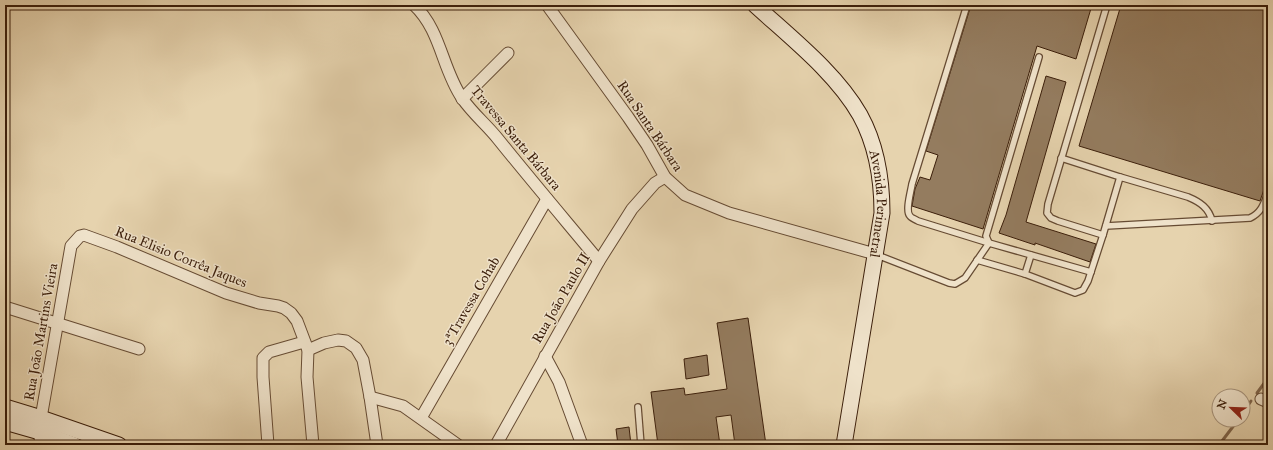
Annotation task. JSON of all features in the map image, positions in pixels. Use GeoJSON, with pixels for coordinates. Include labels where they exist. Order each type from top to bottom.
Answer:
{"type":"FeatureCollection","features":[{"type":"Feature","properties":{"kind":"main road","name":"Avenida Perimetral"},"geometry":{"type":"LineString","coordinates":[[755,5],[823,69],[845,93],[860,116],[870,139],[878,166],[882,192],[882,213],[844,445]]}},
{"type":"Feature","properties":{"kind":"main road"},"geometry":{"type":"LineString","coordinates":[[5,407],[41,436],[119,445]]}},
{"type":"Feature","properties":{"kind":"main road"},"geometry":{"type":"LineString","coordinates":[[5,422],[41,436],[74,445]]}},
{"type":"Feature","properties":{"kind":"street","name":"Rua Santa Bárbara"},"geometry":{"type":"LineString","coordinates":[[547,5],[628,117],[647,145],[665,177],[685,195],[729,213],[875,254]]}},
{"type":"Feature","properties":{"kind":"street","name":"Travessa Santa Bárbara"},"geometry":{"type":"LineString","coordinates":[[420,7],[440,47],[451,79],[462,99],[495,136],[599,261]]}},
{"type":"Feature","properties":{"kind":"street"},"geometry":{"type":"LineString","coordinates":[[462,99],[508,53]]}},
{"type":"Feature","properties":{"kind":"street","name":"Rua João Paulo II"},"geometry":{"type":"LineString","coordinates":[[496,445],[599,261],[632,209],[654,183],[665,177]]}},
{"type":"Feature","properties":{"kind":"street","name":"3ªTravessa Cohab"},"geometry":{"type":"LineString","coordinates":[[421,418],[547,199]]}},
{"type":"Feature","properties":{"kind":"street","name":"Rua João Martins Vieira"},"geometry":{"type":"LineString","coordinates":[[41,436],[71,246],[80,236],[88,236]]}},
{"type":"Feature","properties":{"kind":"street","name":"Rua Elisio Corrêa Jaques"},"geometry":{"type":"LineString","coordinates":[[88,236],[226,294],[284,308],[291,313],[297,320],[306,346],[313,445]]}},
{"type":"Feature","properties":{"kind":"street"},"geometry":{"type":"LineString","coordinates":[[5,307],[140,349]]}},
{"type":"Feature","properties":{"kind":"street"},"geometry":{"type":"LineString","coordinates":[[268,445],[262,377],[263,358],[269,352],[338,340],[346,341],[356,348],[363,360],[377,445]]}},
{"type":"Feature","properties":{"kind":"street"},"geometry":{"type":"LineString","coordinates":[[545,356],[559,382],[582,445]]}},
{"type":"Feature","properties":{"kind":"street"},"geometry":{"type":"LineString","coordinates":[[370,397],[403,406],[458,445]]}},
{"type":"Feature","properties":{"kind":"lane"},"geometry":{"type":"LineString","coordinates":[[967,5],[912,184],[907,209],[908,215],[918,221],[1091,272]]}},
{"type":"Feature","properties":{"kind":"lane"},"geometry":{"type":"LineString","coordinates":[[1103,235],[1058,221],[1051,218],[1047,213],[1048,204],[1061,158],[1107,5]]}},
{"type":"Feature","properties":{"kind":"lane"},"geometry":{"type":"LineString","coordinates":[[989,243],[986,236],[1039,57]]}},
{"type":"Feature","properties":{"kind":"lane"},"geometry":{"type":"LineString","coordinates":[[1061,158],[1188,197],[1199,202],[1210,213],[1212,221]]}},
{"type":"Feature","properties":{"kind":"lane"},"geometry":{"type":"LineString","coordinates":[[977,260],[1025,274],[1075,293],[1083,290],[1091,272],[1120,177]]}},
{"type":"Feature","properties":{"kind":"lane"},"geometry":{"type":"LineString","coordinates":[[1106,226],[1250,218],[1256,215],[1264,203],[1268,193]]}},
{"type":"Feature","properties":{"kind":"lane"},"geometry":{"type":"LineString","coordinates":[[875,254],[955,284],[965,278],[989,243]]}},
{"type":"Feature","properties":{"kind":"lane"},"geometry":{"type":"LineString","coordinates":[[1025,274],[1031,255]]}},
{"type":"Feature","properties":{"kind":"lane"},"geometry":{"type":"LineString","coordinates":[[638,407],[641,445]]}},
{"type":"Feature","properties":{"kind":"building"},"geometry":{"type":"Polygon","coordinates":[[[971,5],[1092,5],[1076,59],[1037,46],[983,229],[912,206],[915,189],[920,177],[930,180],[938,155],[926,151],[971,5]]]}},
{"type":"Feature","properties":{"kind":"building"},"geometry":{"type":"Polygon","coordinates":[[[1121,5],[1268,5],[1268,178],[1260,201],[1079,146],[1121,5]]]}},
{"type":"Feature","properties":{"kind":"building"},"geometry":{"type":"Polygon","coordinates":[[[1046,76],[1066,82],[1026,222],[1096,244],[1090,262],[1035,243],[1035,245],[999,233],[1006,215],[1046,76]]]}},
{"type":"Feature","properties":{"kind":"building"},"geometry":{"type":"Polygon","coordinates":[[[748,318],[766,445],[735,445],[731,415],[716,417],[720,445],[658,445],[651,392],[684,388],[685,395],[727,389],[717,323],[748,318]]]}},
{"type":"Feature","properties":{"kind":"building"},"geometry":{"type":"Polygon","coordinates":[[[707,355],[709,375],[686,379],[684,359],[707,355]]]}},
{"type":"Feature","properties":{"kind":"building"},"geometry":{"type":"Polygon","coordinates":[[[629,427],[631,445],[618,445],[616,429],[629,427]]]}},
{"type":"Feature","properties":{"kind":"waterway"},"geometry":{"type":"LineString","coordinates":[[1257,393],[1268,378]]}},
{"type":"Feature","properties":{"kind":"waterway"},"geometry":{"type":"LineString","coordinates":[[1219,445],[1232,428]]}}]}
